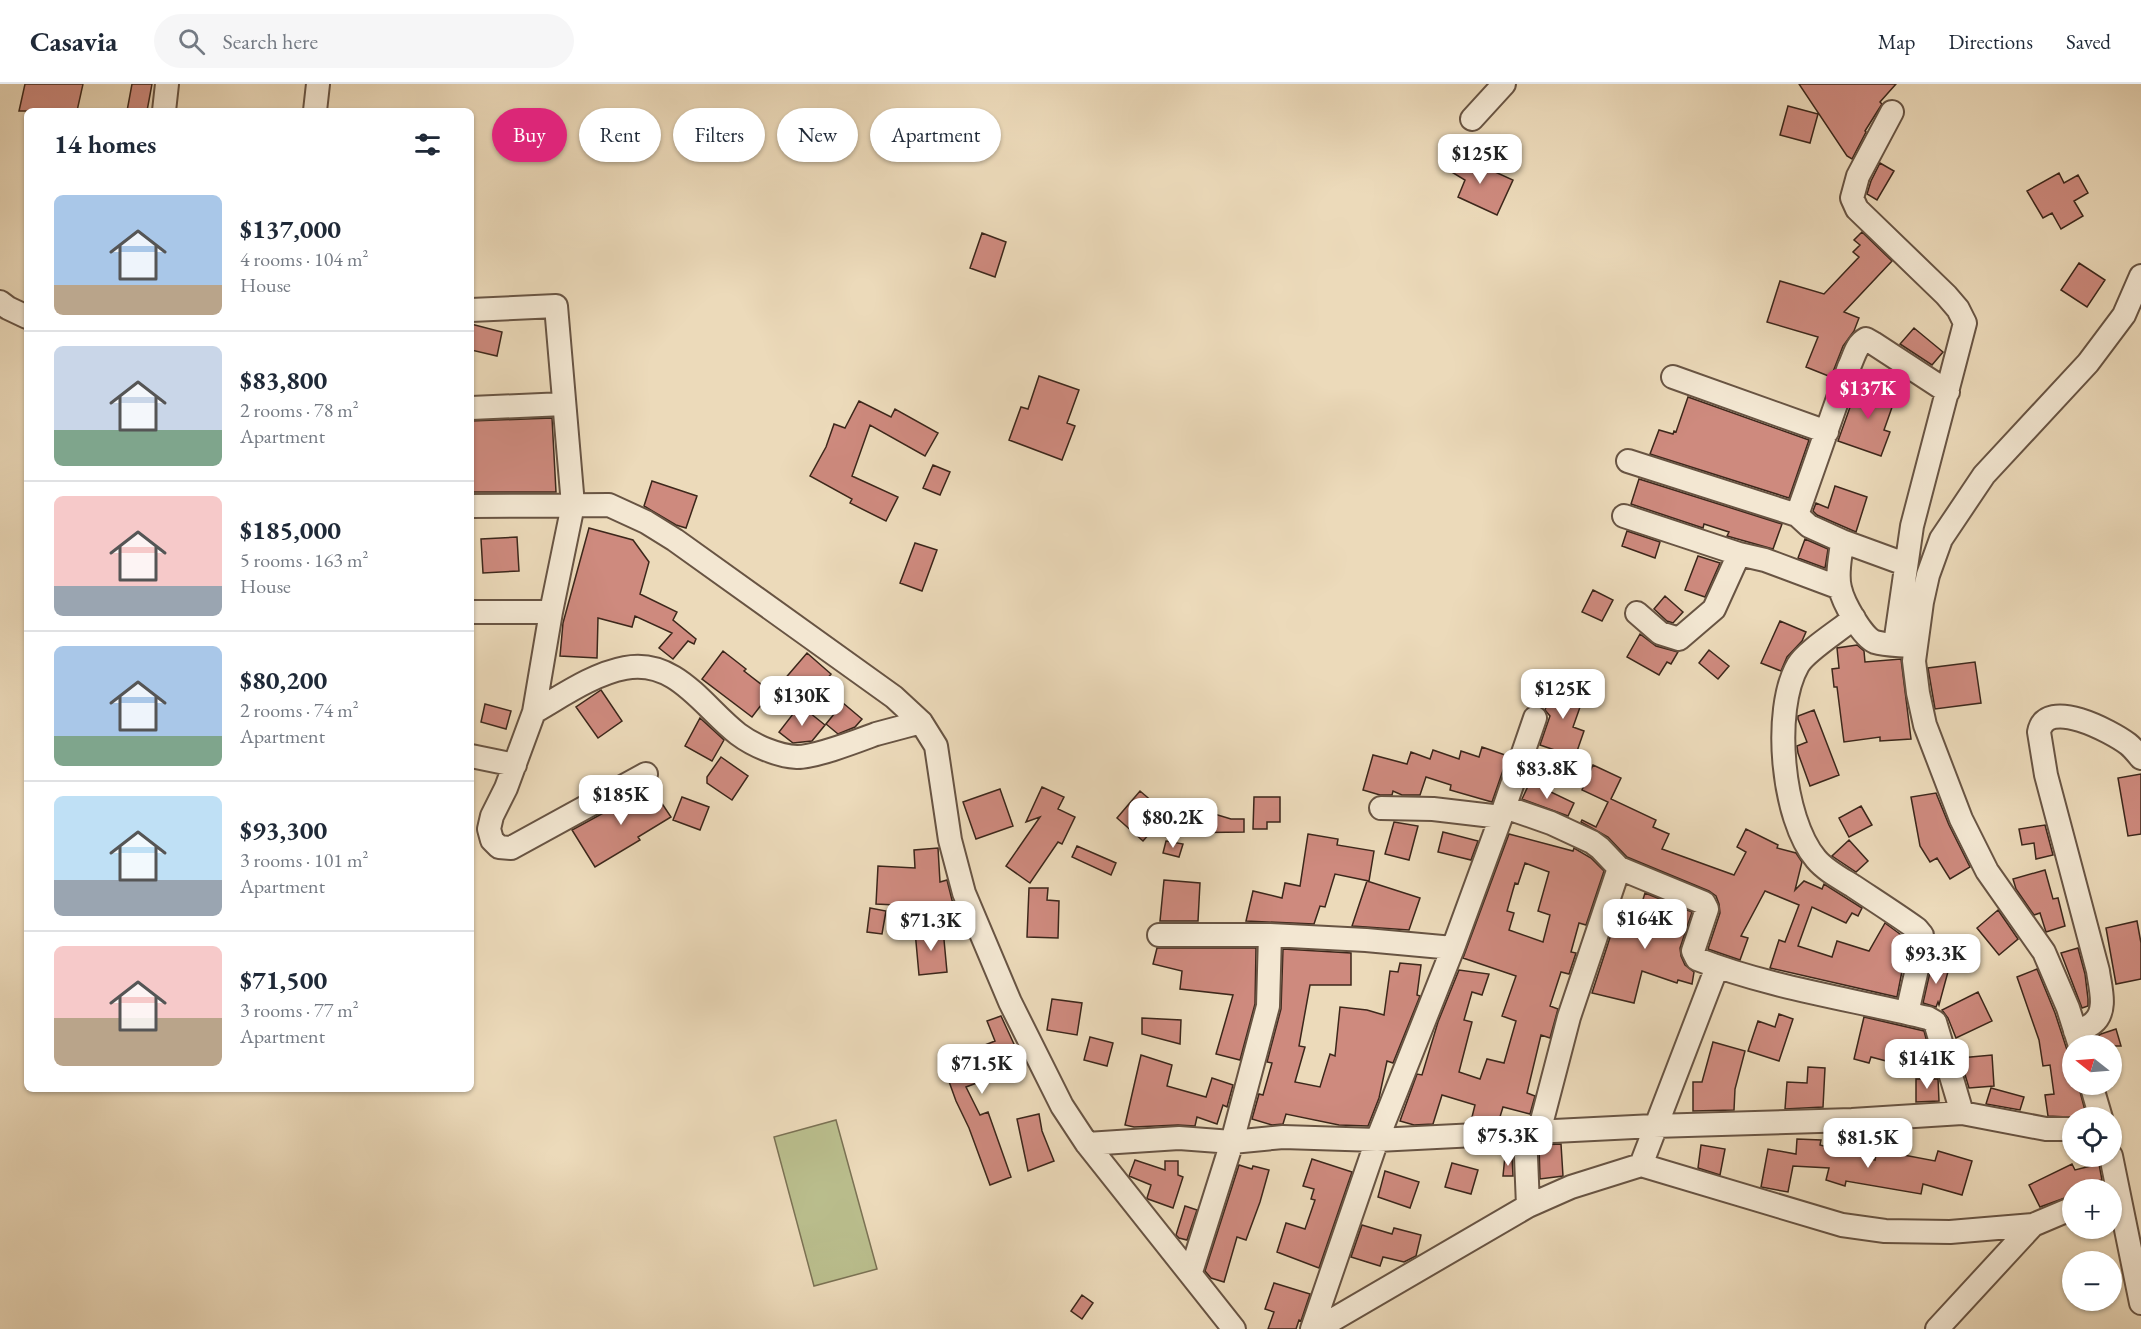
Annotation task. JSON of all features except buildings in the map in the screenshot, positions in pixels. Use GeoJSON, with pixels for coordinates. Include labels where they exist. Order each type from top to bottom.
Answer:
{"type":"FeatureCollection","features":[{"type":"Feature","properties":{"kind":"street"},"geometry":{"type":"LineString","coordinates":[[164,108],[167,84]]}},
{"type":"Feature","properties":{"kind":"street"},"geometry":{"type":"LineString","coordinates":[[315,108],[318,84]]}},
{"type":"Feature","properties":{"kind":"street"},"geometry":{"type":"LineString","coordinates":[[1472,119],[1504,84]]}},
{"type":"Feature","properties":{"kind":"street"},"geometry":{"type":"LineString","coordinates":[[1892,112],[1858,176],[1852,198],[1857,209],[1904,252],[1958,309],[1965,323],[1912,526],[1905,564],[1905,645],[1914,661],[1925,725],[1961,819],[1986,871],[2044,952],[2068,1008],[2076,1035]]}},
{"type":"Feature","properties":{"kind":"street"},"geometry":{"type":"LineString","coordinates":[[1905,645],[1941,539],[1984,475],[2133,316],[2141,276]]}},
{"type":"Feature","properties":{"kind":"street"},"geometry":{"type":"LineString","coordinates":[[0,302],[24,316]]}},
{"type":"Feature","properties":{"kind":"street"},"geometry":{"type":"LineString","coordinates":[[474,310],[556,306],[573,505],[551,612],[534,712],[515,765],[492,816],[489,830],[492,840],[500,847],[511,848],[646,774]]}},
{"type":"Feature","properties":{"kind":"street"},"geometry":{"type":"LineString","coordinates":[[1797,515],[1858,346],[1866,339],[1948,392]]}},
{"type":"Feature","properties":{"kind":"street"},"geometry":{"type":"LineString","coordinates":[[1672,377],[1827,432]]}},
{"type":"Feature","properties":{"kind":"street"},"geometry":{"type":"LineString","coordinates":[[474,408],[564,404]]}},
{"type":"Feature","properties":{"kind":"street"},"geometry":{"type":"LineString","coordinates":[[1628,461],[1797,515],[1809,525],[1842,541],[1905,564]]}},
{"type":"Feature","properties":{"kind":"street"},"geometry":{"type":"LineString","coordinates":[[474,506],[609,505],[646,522],[675,540],[894,697],[921,722],[936,746],[950,840],[964,893],[1010,1002],[1062,1106],[1087,1144],[1234,1329]]}},
{"type":"Feature","properties":{"kind":"street"},"geometry":{"type":"LineString","coordinates":[[1624,516],[1739,554],[1765,560],[1840,588]]}},
{"type":"Feature","properties":{"kind":"street"},"geometry":{"type":"LineString","coordinates":[[1842,541],[1840,588],[1854,618],[1867,637],[1876,642],[1905,645]]}},
{"type":"Feature","properties":{"kind":"street"},"geometry":{"type":"LineString","coordinates":[[1637,613],[1660,633],[1679,639],[1714,609],[1739,554]]}},
{"type":"Feature","properties":{"kind":"street"},"geometry":{"type":"LineString","coordinates":[[474,612],[551,612]]}},
{"type":"Feature","properties":{"kind":"street"},"geometry":{"type":"LineString","coordinates":[[1854,618],[1810,652],[1799,664],[1792,680],[1785,708],[1783,740],[1786,781],[1802,837],[1816,859],[1917,929],[1922,935],[1922,948],[1907,1012]]}},
{"type":"Feature","properties":{"kind":"street"},"geometry":{"type":"LineString","coordinates":[[534,712],[570,691],[607,674],[626,668],[642,668],[661,672],[682,682],[739,735],[770,751],[799,757],[921,722]]}},
{"type":"Feature","properties":{"kind":"street"},"geometry":{"type":"LineString","coordinates":[[2080,1035],[2098,1017],[2102,1008],[2102,996],[2098,971],[2046,775],[2040,726],[2044,720],[2052,717],[2076,718],[2129,745],[2141,758]]}},
{"type":"Feature","properties":{"kind":"street"},"geometry":{"type":"LineString","coordinates":[[1312,1329],[1377,1140],[1453,948],[1535,718]]}},
{"type":"Feature","properties":{"kind":"street"},"geometry":{"type":"LineString","coordinates":[[474,757],[515,765]]}},
{"type":"Feature","properties":{"kind":"street"},"geometry":{"type":"LineString","coordinates":[[1381,808],[1503,812],[1551,823],[1592,842],[1619,868],[1706,905],[1707,909],[1693,951],[1697,959],[1785,986],[1928,1018],[1935,1022],[1962,1113]]}},
{"type":"Feature","properties":{"kind":"street"},"geometry":{"type":"LineString","coordinates":[[1528,1206],[1532,1132],[1619,868]]}},
{"type":"Feature","properties":{"kind":"street"},"geometry":{"type":"LineString","coordinates":[[1160,935],[1270,935],[1366,940],[1453,948]]}},
{"type":"Feature","properties":{"kind":"street"},"geometry":{"type":"LineString","coordinates":[[1191,1272],[1232,1142],[1268,1006],[1270,935]]}},
{"type":"Feature","properties":{"kind":"street"},"geometry":{"type":"LineString","coordinates":[[1641,1166],[1654,1126],[1717,967]]}},
{"type":"Feature","properties":{"kind":"street"},"geometry":{"type":"LineString","coordinates":[[1087,1144],[1179,1138],[1232,1142],[1283,1137],[1377,1140],[1654,1126],[1852,1120],[1962,1113],[2046,1129],[2062,1129]]}},
{"type":"Feature","properties":{"kind":"street"},"geometry":{"type":"LineString","coordinates":[[1317,1329],[1528,1206],[1570,1187],[1641,1166],[1842,1225],[1885,1231],[1971,1231],[2033,1225],[2062,1213]]}},
{"type":"Feature","properties":{"kind":"street"},"geometry":{"type":"LineString","coordinates":[[2108,1174],[2141,1303]]}},
{"type":"Feature","properties":{"kind":"street"},"geometry":{"type":"LineString","coordinates":[[1937,1329],[2033,1225]]}},
{"type":"Feature","properties":{"kind":"green space"},"geometry":{"type":"Polygon","coordinates":[[[836,1120],[877,1269],[814,1286],[774,1137],[836,1120]]]}}]}
